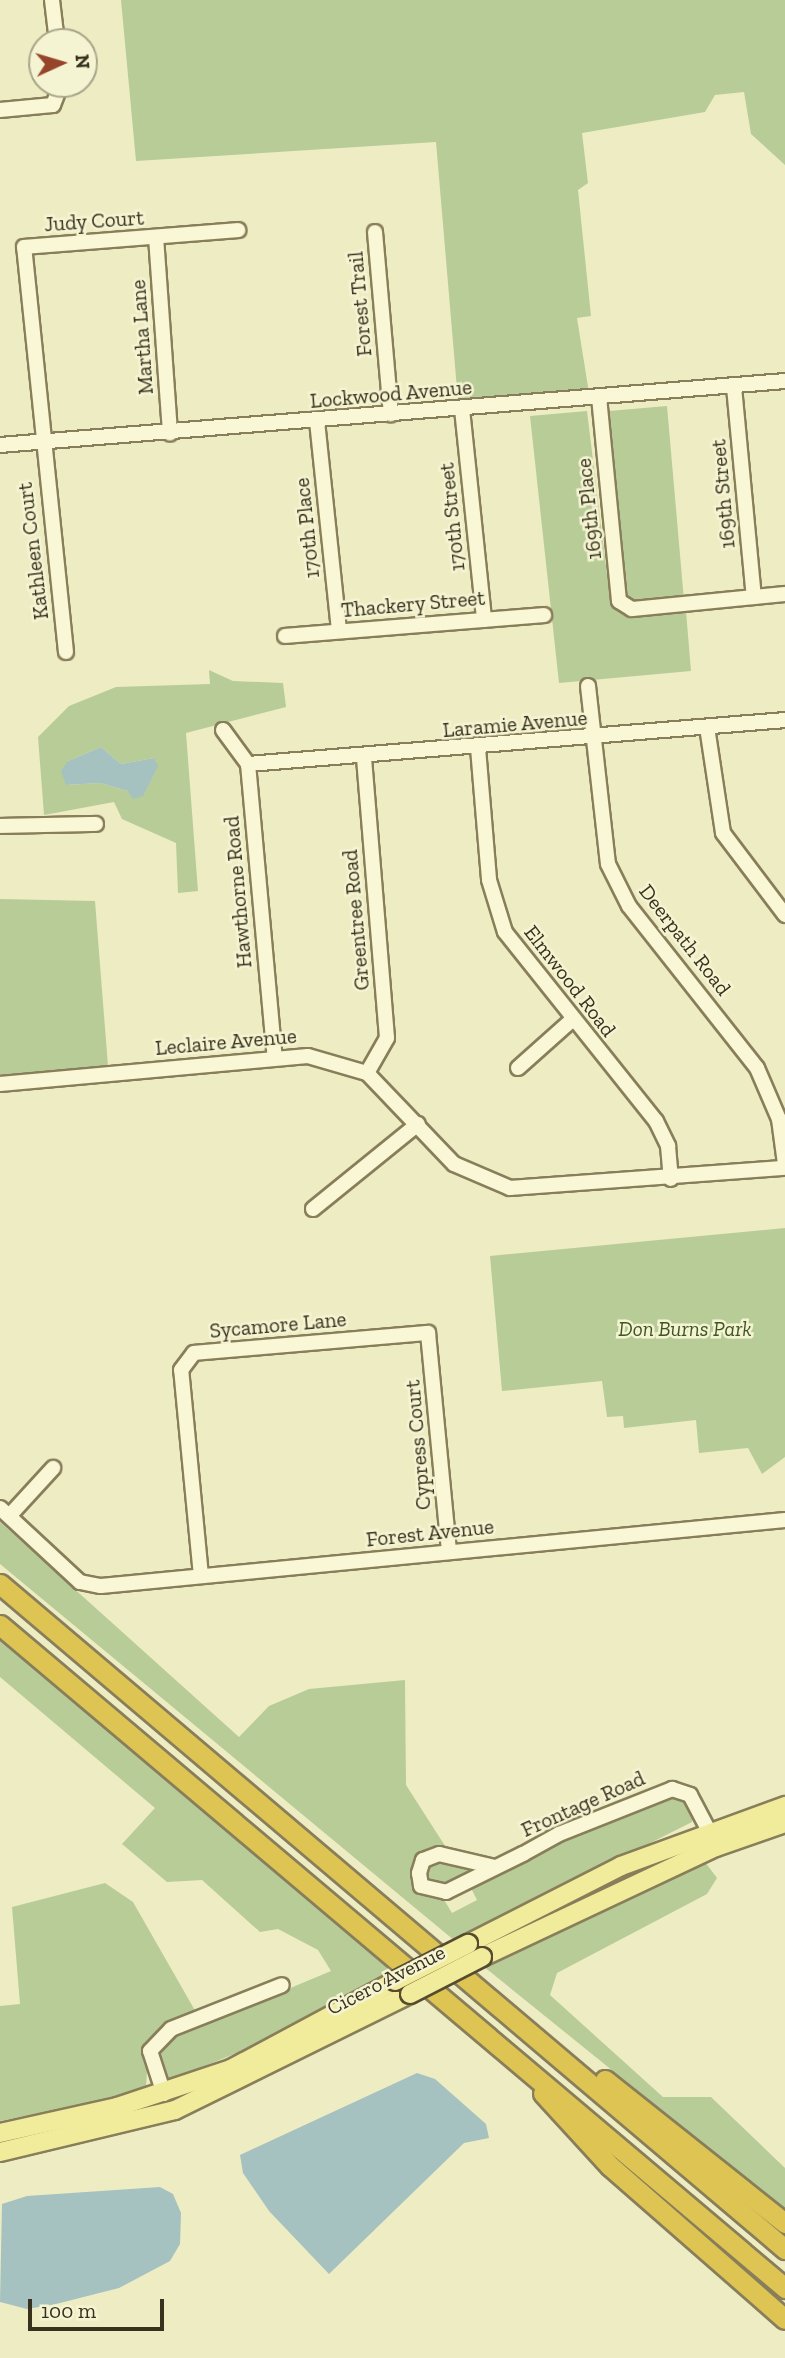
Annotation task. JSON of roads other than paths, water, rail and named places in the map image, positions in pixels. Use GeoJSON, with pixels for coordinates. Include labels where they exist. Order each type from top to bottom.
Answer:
{"type":"FeatureCollection","features":[{"type":"Feature","properties":{"kind":"highway"},"geometry":{"type":"LineString","coordinates":[[0,1584],[471,1980],[785,2249]]}},
{"type":"Feature","properties":{"kind":"highway"},"geometry":{"type":"LineString","coordinates":[[0,1625],[785,2288]]}},
{"type":"Feature","properties":{"kind":"highway"},"geometry":{"type":"LineString","coordinates":[[471,1980],[785,2223]]}},
{"type":"Feature","properties":{"kind":"highway"},"geometry":{"type":"LineString","coordinates":[[529,2071],[552,2107],[610,2166],[785,2319]]}},
{"type":"Feature","properties":{"kind":"main road","name":"Cicero Avenue"},"geometry":{"type":"LineString","coordinates":[[0,2152],[175,2110],[410,1994],[713,1839],[785,1806]]}},
{"type":"Feature","properties":{"kind":"main road","name":"Cicero Avenue"},"geometry":{"type":"LineString","coordinates":[[0,2133],[164,2094],[231,2069],[395,1981],[621,1866],[713,1839],[785,1823]]}},
{"type":"Feature","properties":{"kind":"street"},"geometry":{"type":"LineString","coordinates":[[52,0],[55,28]]}},
{"type":"Feature","properties":{"kind":"street"},"geometry":{"type":"LineString","coordinates":[[0,110],[58,102],[59,98]]}},
{"type":"Feature","properties":{"kind":"street","name":"Judy Court"},"geometry":{"type":"LineString","coordinates":[[41,444],[24,247],[238,230]]}},
{"type":"Feature","properties":{"kind":"street","name":"Forest Trail"},"geometry":{"type":"LineString","coordinates":[[374,232],[391,414]]}},
{"type":"Feature","properties":{"kind":"street","name":"Martha Lane"},"geometry":{"type":"LineString","coordinates":[[156,237],[170,434]]}},
{"type":"Feature","properties":{"kind":"street","name":"Lockwood Avenue"},"geometry":{"type":"LineString","coordinates":[[0,445],[170,434],[785,381]]}},
{"type":"Feature","properties":{"kind":"street","name":"169th Street"},"geometry":{"type":"LineString","coordinates":[[734,387],[754,597]]}},
{"type":"Feature","properties":{"kind":"street","name":"169th Place"},"geometry":{"type":"LineString","coordinates":[[599,397],[619,601],[632,609],[754,597]]}},
{"type":"Feature","properties":{"kind":"street","name":"170th Street"},"geometry":{"type":"LineString","coordinates":[[462,409],[484,620]]}},
{"type":"Feature","properties":{"kind":"street","name":"170th Place"},"geometry":{"type":"LineString","coordinates":[[317,421],[339,631]]}},
{"type":"Feature","properties":{"kind":"street","name":"Kathleen Court"},"geometry":{"type":"LineString","coordinates":[[41,444],[66,652]]}},
{"type":"Feature","properties":{"kind":"street"},"geometry":{"type":"LineString","coordinates":[[754,597],[785,594]]}},
{"type":"Feature","properties":{"kind":"street","name":"Thackery Street"},"geometry":{"type":"LineString","coordinates":[[285,636],[544,615]]}},
{"type":"Feature","properties":{"kind":"street","name":"Deerpath Road"},"geometry":{"type":"LineString","coordinates":[[587,686],[599,827],[619,890],[757,1068],[779,1119],[785,1166]]}},
{"type":"Feature","properties":{"kind":"street","name":"Laramie Avenue"},"geometry":{"type":"LineString","coordinates":[[248,764],[364,758],[785,720]]}},
{"type":"Feature","properties":{"kind":"street"},"geometry":{"type":"LineString","coordinates":[[708,727],[723,833],[785,915]]}},
{"type":"Feature","properties":{"kind":"street"},"geometry":{"type":"LineString","coordinates":[[223,730],[248,764]]}},
{"type":"Feature","properties":{"kind":"street","name":"Elmwood Road"},"geometry":{"type":"LineString","coordinates":[[478,748],[495,909],[516,947],[662,1131],[671,1179]]}},
{"type":"Feature","properties":{"kind":"street","name":"Greentree Road"},"geometry":{"type":"LineString","coordinates":[[364,758],[387,1038],[367,1073]]}},
{"type":"Feature","properties":{"kind":"street","name":"Hawthorne Road"},"geometry":{"type":"LineString","coordinates":[[248,764],[275,1058]]}},
{"type":"Feature","properties":{"kind":"street"},"geometry":{"type":"LineString","coordinates":[[0,826],[96,824]]}},
{"type":"Feature","properties":{"kind":"street"},"geometry":{"type":"LineString","coordinates":[[518,1068],[573,1019]]}},
{"type":"Feature","properties":{"kind":"street","name":"Leclaire Avenue"},"geometry":{"type":"LineString","coordinates":[[0,1084],[275,1058],[326,1058],[367,1073],[465,1171],[510,1188],[671,1179],[785,1166]]}},
{"type":"Feature","properties":{"kind":"street"},"geometry":{"type":"LineString","coordinates":[[313,1209],[418,1124]]}},
{"type":"Feature","properties":{"kind":"street","name":"Cypress Court"},"geometry":{"type":"LineString","coordinates":[[428,1333],[449,1552]]}},
{"type":"Feature","properties":{"kind":"street","name":"Sycamore Lane"},"geometry":{"type":"LineString","coordinates":[[201,1576],[182,1362],[194,1353],[428,1333]]}},
{"type":"Feature","properties":{"kind":"street"},"geometry":{"type":"LineString","coordinates":[[5,1511],[53,1468]]}},
{"type":"Feature","properties":{"kind":"street","name":"Forest Avenue"},"geometry":{"type":"LineString","coordinates":[[5,1511],[80,1582],[126,1586],[201,1576],[785,1520]]}},
{"type":"Feature","properties":{"kind":"street","name":"Frontage Road"},"geometry":{"type":"LineString","coordinates":[[495,1867],[439,1854],[423,1860],[419,1873],[421,1886],[446,1892],[495,1867],[672,1789],[690,1795],[713,1839]]}},
{"type":"Feature","properties":{"kind":"street"},"geometry":{"type":"LineString","coordinates":[[164,2094],[149,2051],[171,2029],[282,1984]]}},
{"type":"Feature","properties":{"kind":"water"},"geometry":{"type":"Polygon","coordinates":[[[101,747],[121,764],[154,758],[158,766],[143,796],[133,799],[128,791],[100,783],[66,785],[61,771],[68,761],[101,747]]]}},
{"type":"Feature","properties":{"kind":"water"},"geometry":{"type":"Polygon","coordinates":[[[417,2073],[435,2079],[486,2124],[489,2138],[464,2143],[329,2274],[269,2211],[243,2173],[240,2155],[417,2073]]]}},
{"type":"Feature","properties":{"kind":"water"},"geometry":{"type":"Polygon","coordinates":[[[160,2187],[173,2194],[181,2213],[180,2244],[170,2261],[119,2288],[56,2304],[27,2309],[0,2302],[2,2204],[27,2196],[160,2187]]]}},
{"type":"Feature","properties":{"kind":"park label","name":"Don Burns Park"},"geometry":{"type":"Point","coordinates":[685,1329]}}]}
